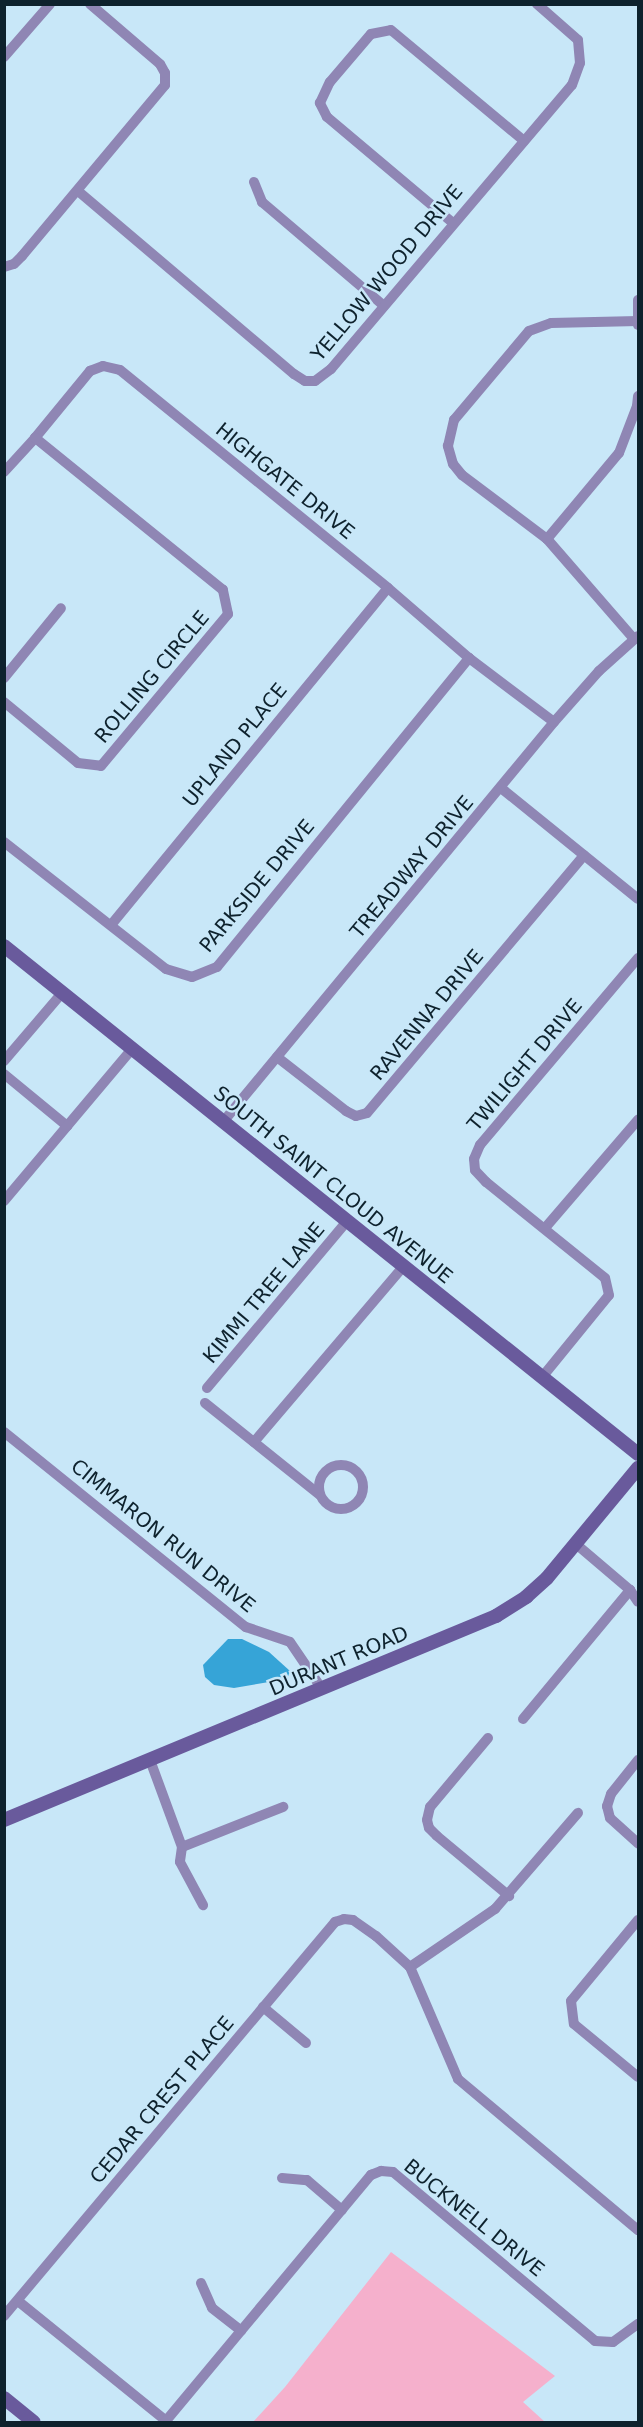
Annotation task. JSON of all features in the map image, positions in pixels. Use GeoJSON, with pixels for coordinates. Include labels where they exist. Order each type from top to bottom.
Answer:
{"type":"FeatureCollection","features":[{"type":"Feature","properties":{"kind":"street"},"geometry":{"type":"LineString","coordinates":[[4,57],[50,4]]}},
{"type":"Feature","properties":{"kind":"street"},"geometry":{"type":"LineString","coordinates":[[4,267],[14,264],[22,256],[163,90],[166,78],[160,64],[90,4]]}},
{"type":"Feature","properties":{"kind":"street","name":"YELLOW WOOD DRIVE"},"geometry":{"type":"LineString","coordinates":[[78,191],[305,381],[315,381],[325,375],[566,94],[580,63],[578,40],[537,4]]}},
{"type":"Feature","properties":{"kind":"street"},"geometry":{"type":"LineString","coordinates":[[453,223],[322,111],[320,103],[324,90],[357,50],[376,31],[386,29],[395,32],[524,141]]}},
{"type":"Feature","properties":{"kind":"street"},"geometry":{"type":"LineString","coordinates":[[254,182],[262,202],[384,306]]}},
{"type":"Feature","properties":{"kind":"street"},"geometry":{"type":"LineString","coordinates":[[636,638],[547,539],[462,475],[449,452],[451,426],[529,332],[551,323],[638,322],[639,300]]}},
{"type":"Feature","properties":{"kind":"street","name":"HIGHGATE DRIVE"},"geometry":{"type":"LineString","coordinates":[[4,472],[90,371],[103,366],[120,370],[388,588],[469,658],[554,722]]}},
{"type":"Feature","properties":{"kind":"street"},"geometry":{"type":"LineString","coordinates":[[547,539],[619,453],[639,396]]}},
{"type":"Feature","properties":{"kind":"street","name":"ROLLING CIRCLE"},"geometry":{"type":"LineString","coordinates":[[4,702],[78,763],[101,766],[228,614],[223,590],[35,438]]}},
{"type":"Feature","properties":{"kind":"street","name":"UPLAND PLACE"},"geometry":{"type":"LineString","coordinates":[[111,925],[388,588]]}},
{"type":"Feature","properties":{"kind":"street"},"geometry":{"type":"LineString","coordinates":[[4,678],[61,609]]}},
{"type":"Feature","properties":{"kind":"street","name":"TREADWAY DRIVE"},"geometry":{"type":"LineString","coordinates":[[223,1122],[554,722],[599,671],[636,638]]}},
{"type":"Feature","properties":{"kind":"street","name":"PARKSIDE DRIVE"},"geometry":{"type":"LineString","coordinates":[[4,842],[166,969],[192,977],[217,967],[469,658]]}},
{"type":"Feature","properties":{"kind":"street"},"geometry":{"type":"LineString","coordinates":[[501,788],[639,899]]}},
{"type":"Feature","properties":{"kind":"street","name":"RAVENNA DRIVE"},"geometry":{"type":"LineString","coordinates":[[277,1057],[346,1111],[356,1116],[367,1113],[584,855]]}},
{"type":"Feature","properties":{"kind":"street","name":"SOUTH SAINT CLOUD AVENUE"},"geometry":{"type":"LineString","coordinates":[[4,946],[639,1454]]}},
{"type":"Feature","properties":{"kind":"street","name":"TWILIGHT DRIVE"},"geometry":{"type":"LineString","coordinates":[[543,1376],[609,1295],[605,1278],[479,1175],[474,1164],[476,1153],[639,958]]}},
{"type":"Feature","properties":{"kind":"street"},"geometry":{"type":"LineString","coordinates":[[4,1061],[62,993]]}},
{"type":"Feature","properties":{"kind":"street"},"geometry":{"type":"LineString","coordinates":[[4,1201],[132,1049]]}},
{"type":"Feature","properties":{"kind":"street"},"geometry":{"type":"LineString","coordinates":[[4,1074],[67,1126]]}},
{"type":"Feature","properties":{"kind":"street"},"geometry":{"type":"LineString","coordinates":[[545,1228],[639,1120]]}},
{"type":"Feature","properties":{"kind":"street","name":"KIMMI TREE LANE"},"geometry":{"type":"LineString","coordinates":[[207,1388],[347,1221]]}},
{"type":"Feature","properties":{"kind":"street"},"geometry":{"type":"LineString","coordinates":[[254,1442],[403,1267]]}},
{"type":"Feature","properties":{"kind":"street"},"geometry":{"type":"LineString","coordinates":[[205,1403],[320,1495],[332,1508],[348,1509],[360,1499],[363,1492],[361,1478],[352,1467],[338,1465],[331,1467],[321,1477],[320,1495]]}},
{"type":"Feature","properties":{"kind":"street","name":"CIMMARON RUN DRIVE"},"geometry":{"type":"LineString","coordinates":[[4,1432],[246,1627],[290,1642],[322,1689]]}},
{"type":"Feature","properties":{"kind":"street","name":"DURANT ROAD"},"geometry":{"type":"LineString","coordinates":[[4,1820],[477,1625],[514,1605],[547,1578],[639,1468]]}},
{"type":"Feature","properties":{"kind":"street"},"geometry":{"type":"LineString","coordinates":[[576,1544],[630,1590],[639,1602]]}},
{"type":"Feature","properties":{"kind":"street"},"geometry":{"type":"LineString","coordinates":[[523,1719],[630,1590]]}},
{"type":"Feature","properties":{"kind":"street"},"geometry":{"type":"LineString","coordinates":[[488,1738],[430,1807],[427,1820],[429,1828],[436,1836],[508,1896]]}},
{"type":"Feature","properties":{"kind":"street"},"geometry":{"type":"LineString","coordinates":[[150,1760],[182,1847],[180,1862],[202,1905]]}},
{"type":"Feature","properties":{"kind":"street"},"geometry":{"type":"LineString","coordinates":[[639,1760],[611,1794],[607,1806],[610,1818],[639,1843]]}},
{"type":"Feature","properties":{"kind":"street"},"geometry":{"type":"LineString","coordinates":[[182,1847],[282,1808]]}},
{"type":"Feature","properties":{"kind":"street"},"geometry":{"type":"LineString","coordinates":[[578,1813],[495,1909],[410,1967],[458,2079],[639,2230]]}},
{"type":"Feature","properties":{"kind":"street","name":"CEDAR CREST PLACE"},"geometry":{"type":"LineString","coordinates":[[4,2316],[335,1922],[344,1919],[353,1920],[410,1967]]}},
{"type":"Feature","properties":{"kind":"street"},"geometry":{"type":"LineString","coordinates":[[637,1924],[571,2001],[574,2024],[639,2078]]}},
{"type":"Feature","properties":{"kind":"street"},"geometry":{"type":"LineString","coordinates":[[263,2007],[306,2043]]}},
{"type":"Feature","properties":{"kind":"street","name":"BUCKNELL DRIVE"},"geometry":{"type":"LineString","coordinates":[[165,2422],[371,2175],[381,2171],[393,2172],[595,2341],[613,2342],[639,2324]]}},
{"type":"Feature","properties":{"kind":"street"},"geometry":{"type":"LineString","coordinates":[[282,2178],[307,2180],[342,2210]]}},
{"type":"Feature","properties":{"kind":"street"},"geometry":{"type":"LineString","coordinates":[[201,2283],[212,2308],[241,2331]]}},
{"type":"Feature","properties":{"kind":"street"},"geometry":{"type":"LineString","coordinates":[[18,2301],[165,2422]]}},
{"type":"Feature","properties":{"kind":"street"},"geometry":{"type":"LineString","coordinates":[[4,2398],[34,2422]]}},
{"type":"Feature","properties":{"kind":"shaded area"},"geometry":{"type":"Polygon","coordinates":[[[391,2252],[555,2376],[523,2402],[545,2422],[253,2422],[285,2387],[391,2252]]]}},
{"type":"Feature","properties":{"kind":"water"},"geometry":{"type":"Polygon","coordinates":[[[228,1639],[242,1639],[269,1652],[290,1671],[287,1679],[234,1688],[214,1685],[205,1677],[203,1665],[228,1639]]]}}]}
